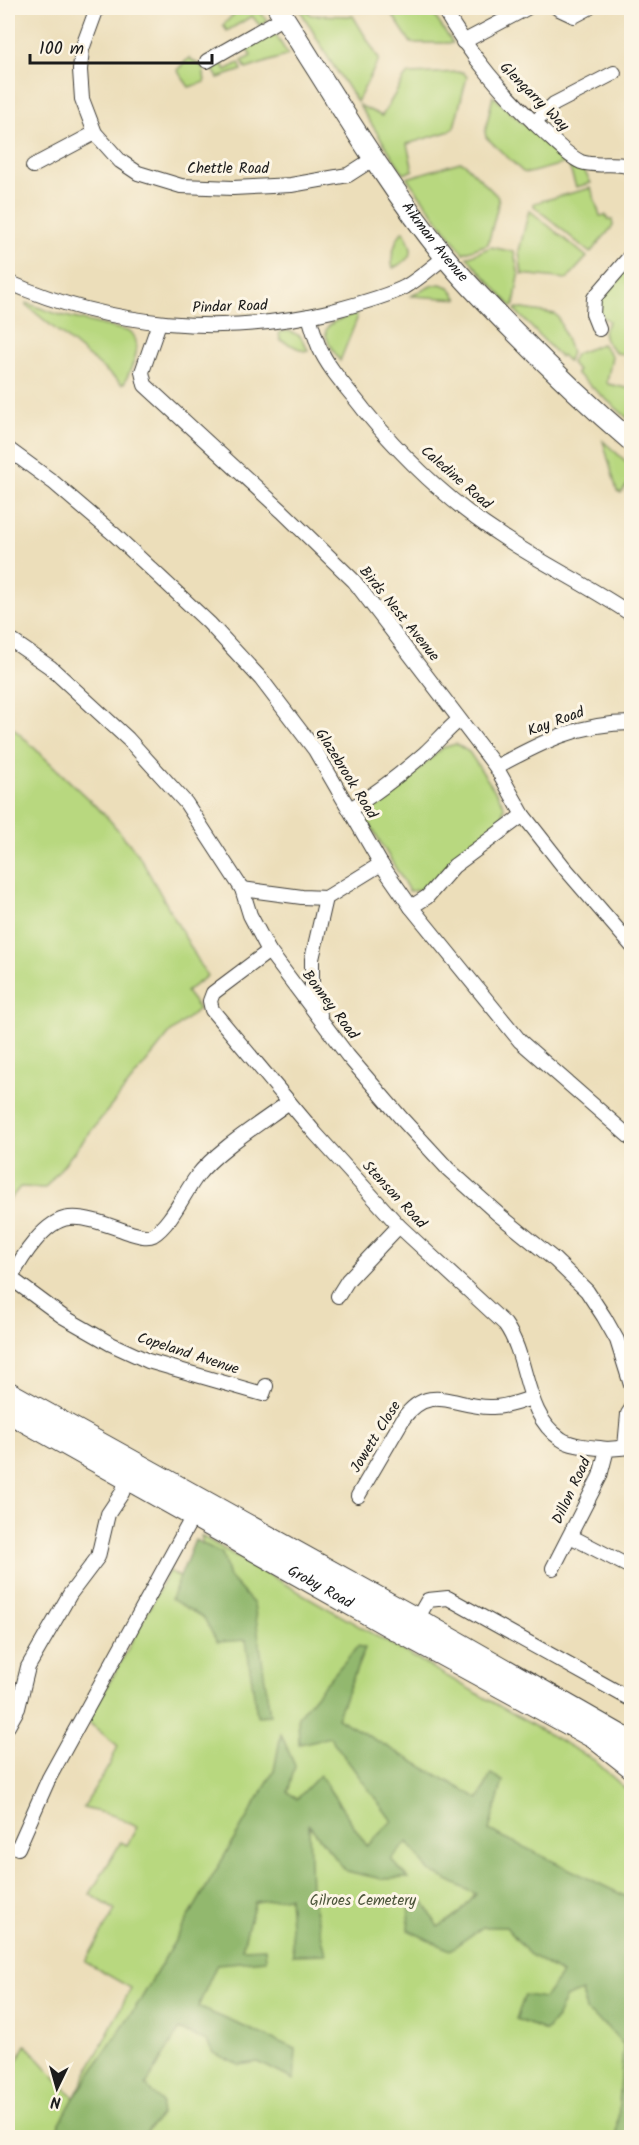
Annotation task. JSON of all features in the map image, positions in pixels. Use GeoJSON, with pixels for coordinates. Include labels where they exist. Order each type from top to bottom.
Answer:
{"type":"FeatureCollection","features":[{"type":"Feature","properties":{"kind":"main road","name":"Groby Road"},"geometry":{"type":"LineString","coordinates":[[8,1392],[417,1619],[632,1742]]}},
{"type":"Feature","properties":{"kind":"main road","name":"Groby Road"},"geometry":{"type":"LineString","coordinates":[[8,1412],[387,1625],[594,1738],[632,1768]]}},
{"type":"Feature","properties":{"kind":"street","name":"Chettle Road"},"geometry":{"type":"LineString","coordinates":[[97,8],[82,49],[80,70],[82,99],[95,133],[120,161],[138,174],[181,186],[233,188],[291,185],[348,175],[373,159]]}},
{"type":"Feature","properties":{"kind":"street","name":"Glengarry Way"},"geometry":{"type":"LineString","coordinates":[[442,8],[463,42],[491,79],[534,123],[571,156],[589,164],[618,164],[632,168]]}},
{"type":"Feature","properties":{"kind":"street"},"geometry":{"type":"LineString","coordinates":[[463,42],[527,8]]}},
{"type":"Feature","properties":{"kind":"street"},"geometry":{"type":"LineString","coordinates":[[557,8],[574,16],[589,8]]}},
{"type":"Feature","properties":{"kind":"street"},"geometry":{"type":"LineString","coordinates":[[207,61],[281,12]]}},
{"type":"Feature","properties":{"kind":"street","name":"Aikman Avenue"},"geometry":{"type":"LineString","coordinates":[[281,12],[373,159],[445,257],[469,285],[561,379],[632,442]]}},
{"type":"Feature","properties":{"kind":"street"},"geometry":{"type":"LineString","coordinates":[[534,123],[554,104],[614,73]]}},
{"type":"Feature","properties":{"kind":"street"},"geometry":{"type":"LineString","coordinates":[[33,166],[95,133]]}},
{"type":"Feature","properties":{"kind":"street"},"geometry":{"type":"LineString","coordinates":[[599,329],[593,314],[594,298],[632,254]]}},
{"type":"Feature","properties":{"kind":"street","name":"Pindar Road"},"geometry":{"type":"LineString","coordinates":[[8,282],[36,294],[94,312],[159,323],[210,326],[271,322],[350,306],[404,287],[445,257]]}},
{"type":"Feature","properties":{"kind":"street","name":"Caledine Road"},"geometry":{"type":"LineString","coordinates":[[309,316],[319,348],[340,379],[419,472],[460,507],[507,540],[606,597],[632,615]]}},
{"type":"Feature","properties":{"kind":"street","name":"Birds Nest Avenue"},"geometry":{"type":"LineString","coordinates":[[159,323],[142,372],[145,385],[282,511],[354,581],[496,767],[523,815],[563,866],[632,946]]}},
{"type":"Feature","properties":{"kind":"street","name":"Glazebrook Road"},"geometry":{"type":"LineString","coordinates":[[8,449],[53,482],[116,535],[209,623],[268,688],[315,750],[381,864],[411,907],[520,1041],[632,1139]]}},
{"type":"Feature","properties":{"kind":"street","name":"Bonney Road"},"geometry":{"type":"LineString","coordinates":[[8,638],[50,667],[129,740],[186,803],[242,889],[250,915],[269,951],[322,1021],[356,1065],[448,1169],[498,1214],[555,1260],[587,1291],[617,1341],[632,1388]]}},
{"type":"Feature","properties":{"kind":"street"},"geometry":{"type":"LineString","coordinates":[[350,809],[390,782],[428,751],[440,736],[459,720]]}},
{"type":"Feature","properties":{"kind":"street","name":"Kay Road"},"geometry":{"type":"LineString","coordinates":[[496,767],[546,740],[591,726],[632,723]]}},
{"type":"Feature","properties":{"kind":"street"},"geometry":{"type":"LineString","coordinates":[[411,907],[427,897],[460,861],[523,815]]}},
{"type":"Feature","properties":{"kind":"street"},"geometry":{"type":"LineString","coordinates":[[242,889],[326,898],[381,864]]}},
{"type":"Feature","properties":{"kind":"street"},"geometry":{"type":"LineString","coordinates":[[322,1021],[312,986],[312,959],[326,898]]}},
{"type":"Feature","properties":{"kind":"street","name":"Stenson Road"},"geometry":{"type":"LineString","coordinates":[[269,951],[213,993],[210,997],[210,1005],[289,1102],[399,1227],[505,1324],[514,1336],[532,1398],[545,1425],[563,1441],[607,1449]]}},
{"type":"Feature","properties":{"kind":"street"},"geometry":{"type":"LineString","coordinates":[[9,1277],[38,1238],[59,1220],[84,1219],[136,1234],[147,1236],[154,1234],[164,1224],[196,1176],[211,1161],[289,1102]]}},
{"type":"Feature","properties":{"kind":"street"},"geometry":{"type":"LineString","coordinates":[[338,1296],[348,1280],[399,1227]]}},
{"type":"Feature","properties":{"kind":"street","name":"Copeland Avenue"},"geometry":{"type":"LineString","coordinates":[[9,1277],[62,1316],[111,1344],[148,1361],[263,1394],[266,1386]]}},
{"type":"Feature","properties":{"kind":"street","name":"Jowett Close"},"geometry":{"type":"LineString","coordinates":[[358,1496],[403,1419],[418,1403],[427,1399],[438,1399],[501,1407],[532,1398]]}},
{"type":"Feature","properties":{"kind":"street"},"geometry":{"type":"LineString","coordinates":[[628,1447],[628,1414],[632,1408]]}},
{"type":"Feature","properties":{"kind":"street","name":"Dillon Road"},"geometry":{"type":"LineString","coordinates":[[553,1568],[600,1476],[607,1449],[628,1447]]}},
{"type":"Feature","properties":{"kind":"street"},"geometry":{"type":"LineString","coordinates":[[8,1726],[18,1708],[28,1667],[70,1594],[98,1557],[108,1514],[122,1493],[128,1478]]}},
{"type":"Feature","properties":{"kind":"street"},"geometry":{"type":"LineString","coordinates":[[18,1848],[49,1778],[194,1516]]}},
{"type":"Feature","properties":{"kind":"street"},"geometry":{"type":"LineString","coordinates":[[570,1536],[632,1568]]}},
{"type":"Feature","properties":{"kind":"street"},"geometry":{"type":"LineString","coordinates":[[417,1619],[428,1600],[448,1598],[632,1700]]}},
{"type":"Feature","properties":{"kind":"green space"},"geometry":{"type":"Polygon","coordinates":[[[240,8],[258,8],[267,21],[260,26],[252,16],[227,31],[223,25],[240,8]]]}},
{"type":"Feature","properties":{"kind":"green space"},"geometry":{"type":"Polygon","coordinates":[[[299,8],[305,8],[311,15],[353,16],[379,59],[357,102],[329,59],[299,8]]]}},
{"type":"Feature","properties":{"kind":"green space"},"geometry":{"type":"Polygon","coordinates":[[[388,8],[429,8],[453,43],[411,43],[388,8]]]}},
{"type":"Feature","properties":{"kind":"green space"},"geometry":{"type":"Polygon","coordinates":[[[273,30],[288,55],[246,69],[242,61],[251,56],[245,45],[273,30]]]}},
{"type":"Feature","properties":{"kind":"green space"},"geometry":{"type":"Polygon","coordinates":[[[189,58],[203,67],[205,82],[189,87],[177,70],[189,58]]]}},
{"type":"Feature","properties":{"kind":"green space"},"geometry":{"type":"Polygon","coordinates":[[[220,61],[226,70],[239,63],[242,70],[218,78],[211,66],[220,61]]]}},
{"type":"Feature","properties":{"kind":"green space"},"geometry":{"type":"Polygon","coordinates":[[[463,72],[467,77],[454,127],[450,131],[407,144],[413,170],[404,174],[359,105],[382,116],[409,74],[463,72]]]}},
{"type":"Feature","properties":{"kind":"green space"},"geometry":{"type":"Polygon","coordinates":[[[493,96],[566,163],[529,173],[523,172],[486,137],[485,132],[493,96]]]}},
{"type":"Feature","properties":{"kind":"green space"},"geometry":{"type":"Polygon","coordinates":[[[460,162],[464,163],[497,196],[499,201],[488,244],[463,253],[407,178],[460,162]]]}},
{"type":"Feature","properties":{"kind":"green space"},"geometry":{"type":"Polygon","coordinates":[[[569,166],[585,172],[591,183],[576,187],[569,166]]]}},
{"type":"Feature","properties":{"kind":"green space"},"geometry":{"type":"Polygon","coordinates":[[[591,188],[600,216],[606,215],[608,220],[612,220],[613,226],[590,253],[534,206],[534,203],[591,188]]]}},
{"type":"Feature","properties":{"kind":"green space"},"geometry":{"type":"Polygon","coordinates":[[[529,210],[587,257],[567,279],[522,274],[519,251],[529,210]]]}},
{"type":"Feature","properties":{"kind":"green space"},"geometry":{"type":"Polygon","coordinates":[[[403,231],[410,244],[411,253],[405,261],[393,268],[394,249],[403,231]]]}},
{"type":"Feature","properties":{"kind":"green space"},"geometry":{"type":"Polygon","coordinates":[[[491,247],[514,252],[519,276],[512,307],[467,257],[491,247]]]}},
{"type":"Feature","properties":{"kind":"green space"},"geometry":{"type":"Polygon","coordinates":[[[631,260],[631,355],[616,353],[605,340],[603,332],[609,321],[597,313],[597,304],[631,260]]]}},
{"type":"Feature","properties":{"kind":"green space"},"geometry":{"type":"Polygon","coordinates":[[[440,284],[449,287],[458,299],[411,296],[431,286],[440,284]]]}},
{"type":"Feature","properties":{"kind":"green space"},"geometry":{"type":"Polygon","coordinates":[[[26,303],[57,314],[131,332],[135,338],[136,350],[125,382],[122,384],[26,303]]]}},
{"type":"Feature","properties":{"kind":"green space"},"geometry":{"type":"Polygon","coordinates":[[[517,308],[555,314],[558,317],[571,352],[568,361],[562,355],[560,357],[515,310],[517,308]]]}},
{"type":"Feature","properties":{"kind":"green space"},"geometry":{"type":"Polygon","coordinates":[[[356,314],[357,319],[340,361],[328,342],[326,330],[335,321],[356,314]]]}},
{"type":"Feature","properties":{"kind":"green space"},"geometry":{"type":"Polygon","coordinates":[[[289,331],[300,336],[308,350],[304,351],[280,340],[279,332],[289,331]]]}},
{"type":"Feature","properties":{"kind":"green space"},"geometry":{"type":"Polygon","coordinates":[[[602,344],[612,356],[608,384],[631,389],[631,421],[576,373],[578,371],[571,363],[575,354],[602,344]]]}},
{"type":"Feature","properties":{"kind":"green space"},"geometry":{"type":"Polygon","coordinates":[[[603,441],[631,466],[631,480],[621,493],[617,491],[603,441]]]}},
{"type":"Feature","properties":{"kind":"green space"},"geometry":{"type":"Polygon","coordinates":[[[8,723],[107,817],[138,854],[207,976],[186,992],[199,1009],[170,1033],[45,1188],[20,1187],[8,1202],[8,723]]]}},
{"type":"Feature","properties":{"kind":"green space"},"geometry":{"type":"Polygon","coordinates":[[[456,744],[469,752],[501,800],[504,806],[502,822],[460,852],[427,887],[409,891],[365,816],[371,805],[402,785],[442,748],[456,744]]]}},
{"type":"Feature","properties":{"kind":"green space","name":"Gilroes Cemetery"},"geometry":{"type":"Polygon","coordinates":[[[201,1536],[594,1760],[631,1794],[631,2137],[8,2138],[8,2077],[26,2045],[74,2098],[131,1988],[85,1962],[115,1910],[90,1894],[121,1842],[127,1845],[137,1827],[115,1816],[83,1808],[109,1766],[118,1746],[87,1721],[169,1571],[216,1598],[201,1536]]]}},
{"type":"Feature","properties":{"kind":"green space"},"geometry":{"type":"Polygon","coordinates":[[[195,1540],[222,1553],[229,1577],[254,1604],[270,1715],[257,1716],[246,1640],[217,1642],[204,1618],[171,1599],[195,1540]]]}},
{"type":"Feature","properties":{"kind":"green space"},"geometry":{"type":"Polygon","coordinates":[[[358,1646],[365,1648],[337,1718],[479,1799],[491,1774],[503,1781],[489,1830],[631,1899],[631,2137],[617,2137],[623,2045],[607,2027],[586,2011],[582,1991],[565,1998],[556,2019],[546,2031],[516,2019],[525,1995],[544,1998],[562,1974],[529,1954],[506,1927],[483,1927],[450,1950],[408,1930],[410,1898],[424,1902],[438,1927],[459,1914],[476,1894],[429,1871],[408,1842],[391,1859],[408,1878],[382,1879],[346,1871],[309,1825],[311,1893],[326,1954],[293,1955],[289,1897],[255,1902],[242,1949],[265,1948],[266,1960],[217,1964],[198,2007],[296,2049],[294,2080],[258,2062],[239,2065],[213,2053],[207,2041],[179,2030],[146,2085],[162,2103],[161,2115],[142,2137],[52,2137],[74,2098],[141,1999],[274,1771],[281,1734],[295,1766],[288,1792],[297,1799],[320,1775],[367,1846],[392,1821],[330,1737],[299,1744],[298,1716],[358,1646]]]}}]}
